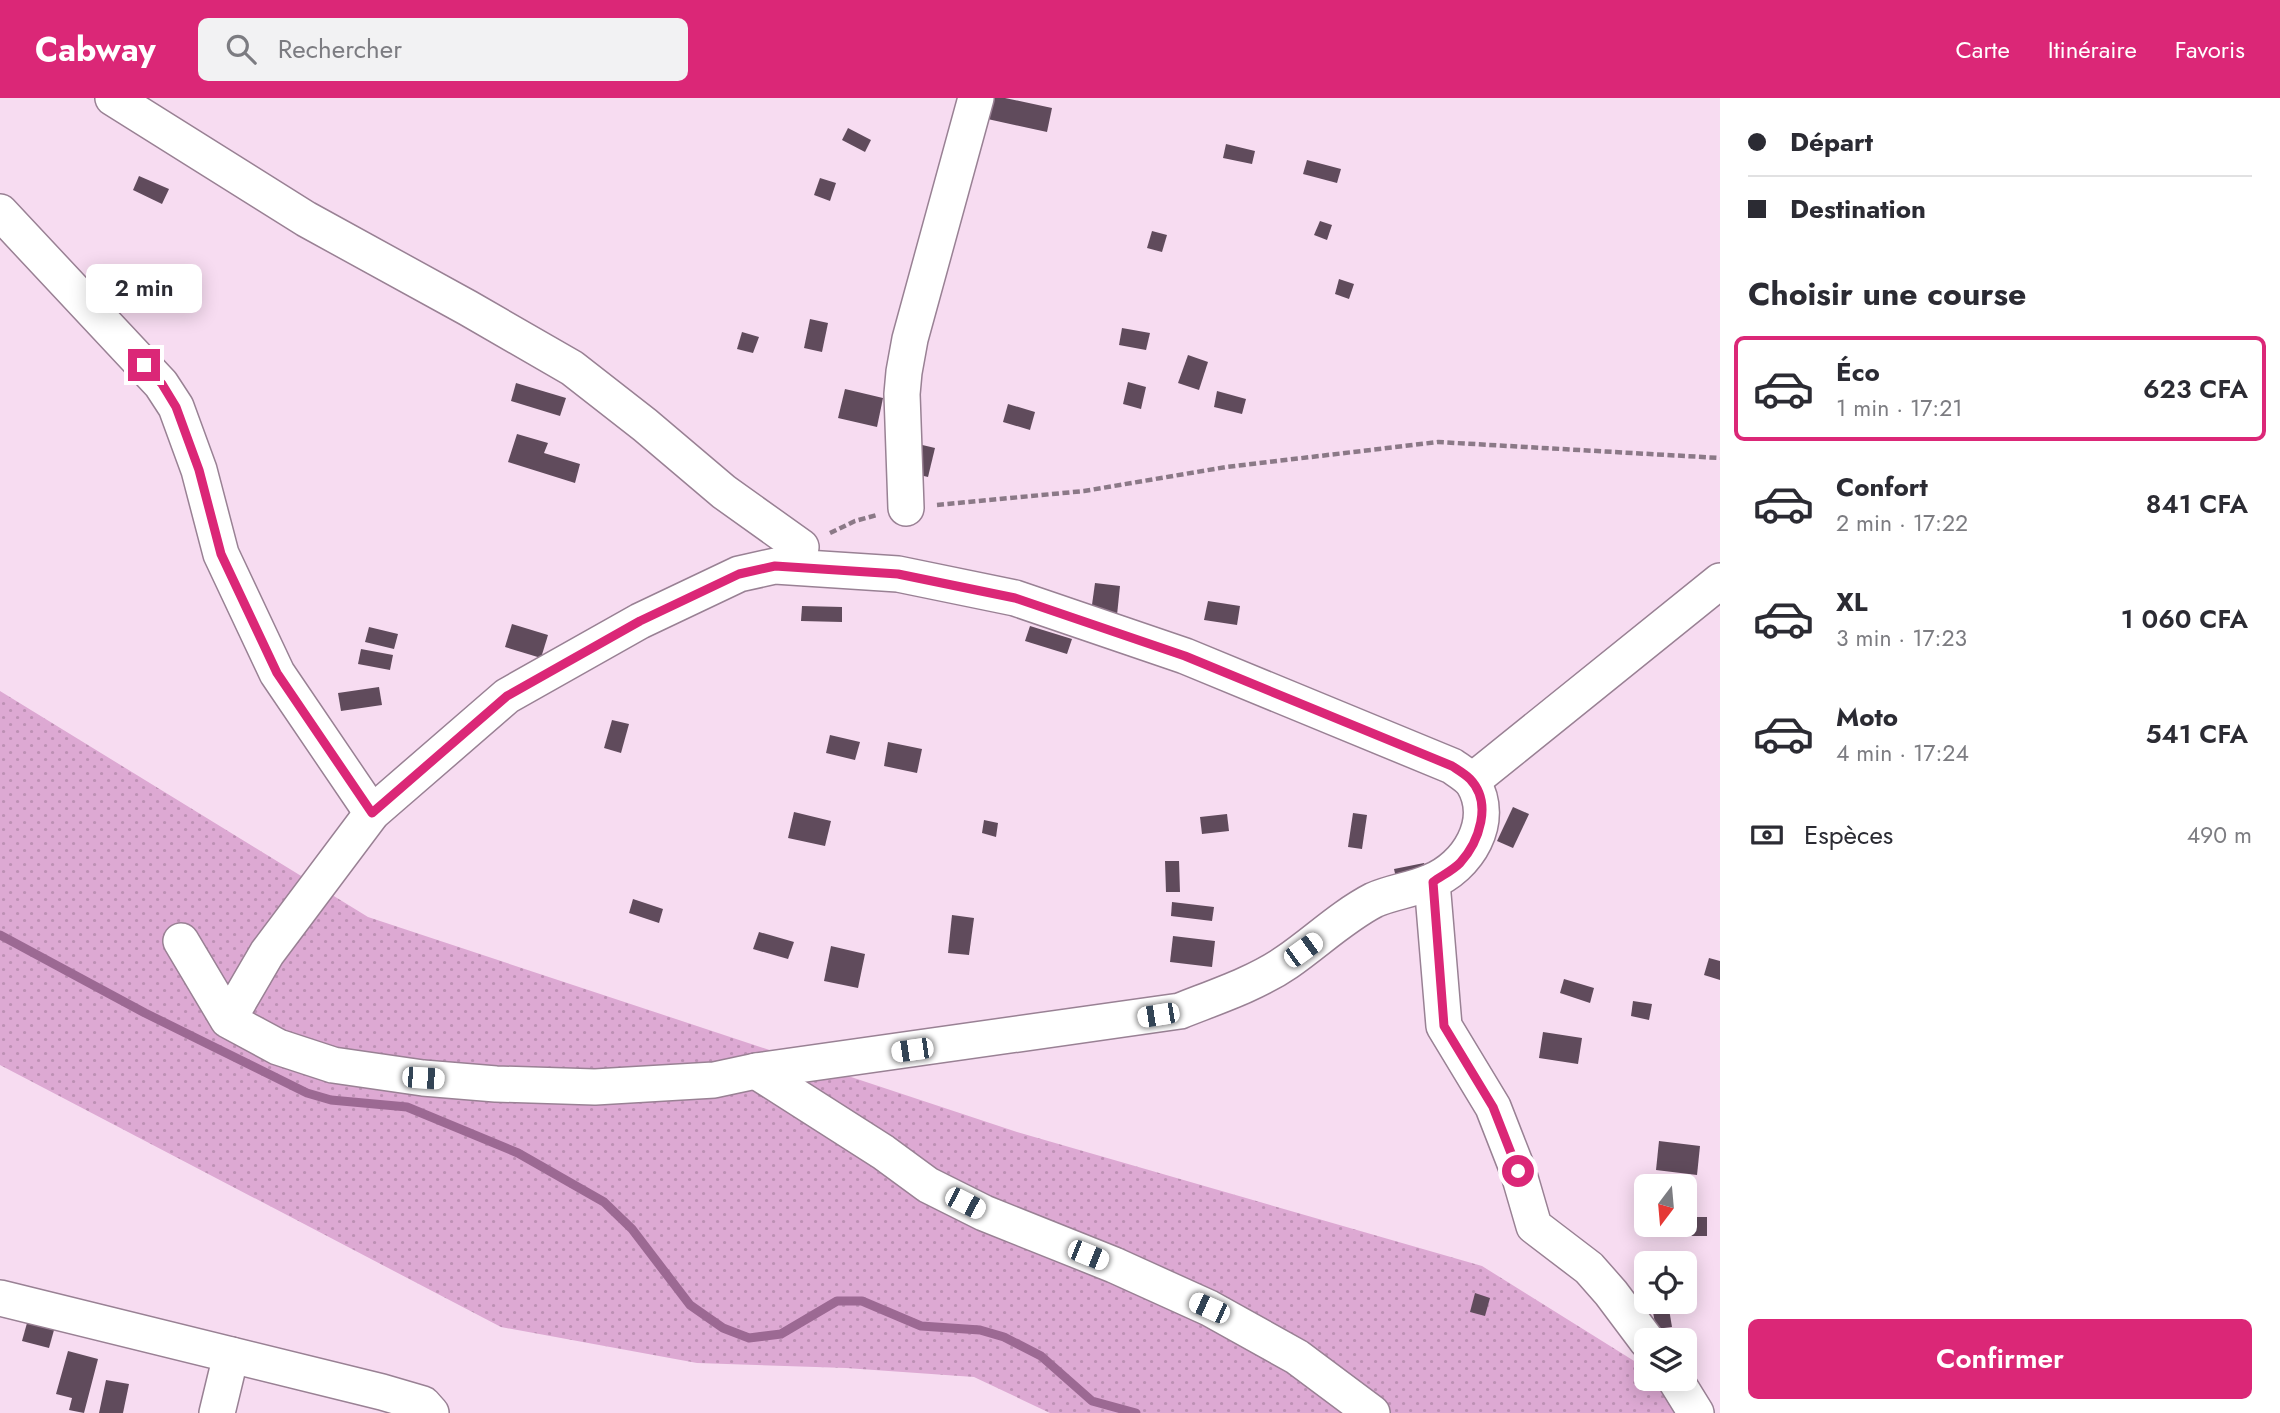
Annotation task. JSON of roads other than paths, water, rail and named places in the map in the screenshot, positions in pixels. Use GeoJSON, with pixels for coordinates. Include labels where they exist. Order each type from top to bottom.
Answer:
{"type":"FeatureCollection","features":[{"type":"Feature","properties":{"kind":"street"},"geometry":{"type":"LineString","coordinates":[[113,98],[306,219],[572,368],[724,492],[801,547]]}},
{"type":"Feature","properties":{"kind":"street"},"geometry":{"type":"LineString","coordinates":[[906,508],[904,372],[910,339],[976,98]]}},
{"type":"Feature","properties":{"kind":"street"},"geometry":{"type":"LineString","coordinates":[[0,212],[162,384],[176,407],[199,470],[221,554],[277,673],[372,813]]}},
{"type":"Feature","properties":{"kind":"street"},"geometry":{"type":"LineString","coordinates":[[181,941],[228,1020],[278,1047],[333,1065],[423,1078],[496,1084],[595,1087],[714,1080],[756,1071],[1180,1011],[1221,995],[1284,964],[1374,900],[1433,882],[1458,865],[1468,853],[1482,826],[1481,804],[1472,781],[1452,766],[1185,656],[1015,598],[898,574],[775,566],[739,574],[640,621],[507,696],[372,813],[267,953],[228,1020]]}},
{"type":"Feature","properties":{"kind":"street"},"geometry":{"type":"LineString","coordinates":[[1472,781],[1720,582]]}},
{"type":"Feature","properties":{"kind":"street"},"geometry":{"type":"LineString","coordinates":[[1433,882],[1444,1026],[1493,1107],[1518,1171],[1534,1226],[1589,1268],[1637,1328]]}},
{"type":"Feature","properties":{"kind":"street"},"geometry":{"type":"LineString","coordinates":[[756,1071],[883,1152],[928,1185],[984,1213],[1114,1265],[1209,1308],[1297,1357],[1372,1413]]}},
{"type":"Feature","properties":{"kind":"street"},"geometry":{"type":"LineString","coordinates":[[0,1298],[382,1392],[423,1405],[431,1413]]}},
{"type":"Feature","properties":{"kind":"street"},"geometry":{"type":"LineString","coordinates":[[217,1413],[231,1354]]}},
{"type":"Feature","properties":{"kind":"street"},"geometry":{"type":"LineString","coordinates":[[1682,1391],[1696,1413]]}},
{"type":"Feature","properties":{"kind":"waterway"},"geometry":{"type":"LineString","coordinates":[[0,935],[145,1013],[307,1093],[331,1100],[407,1107],[518,1153],[604,1202],[632,1229],[690,1305],[723,1328],[749,1338],[781,1334],[837,1301],[862,1301],[921,1326],[980,1330],[1004,1337],[1041,1356],[1092,1401],[1136,1413]]}}]}
